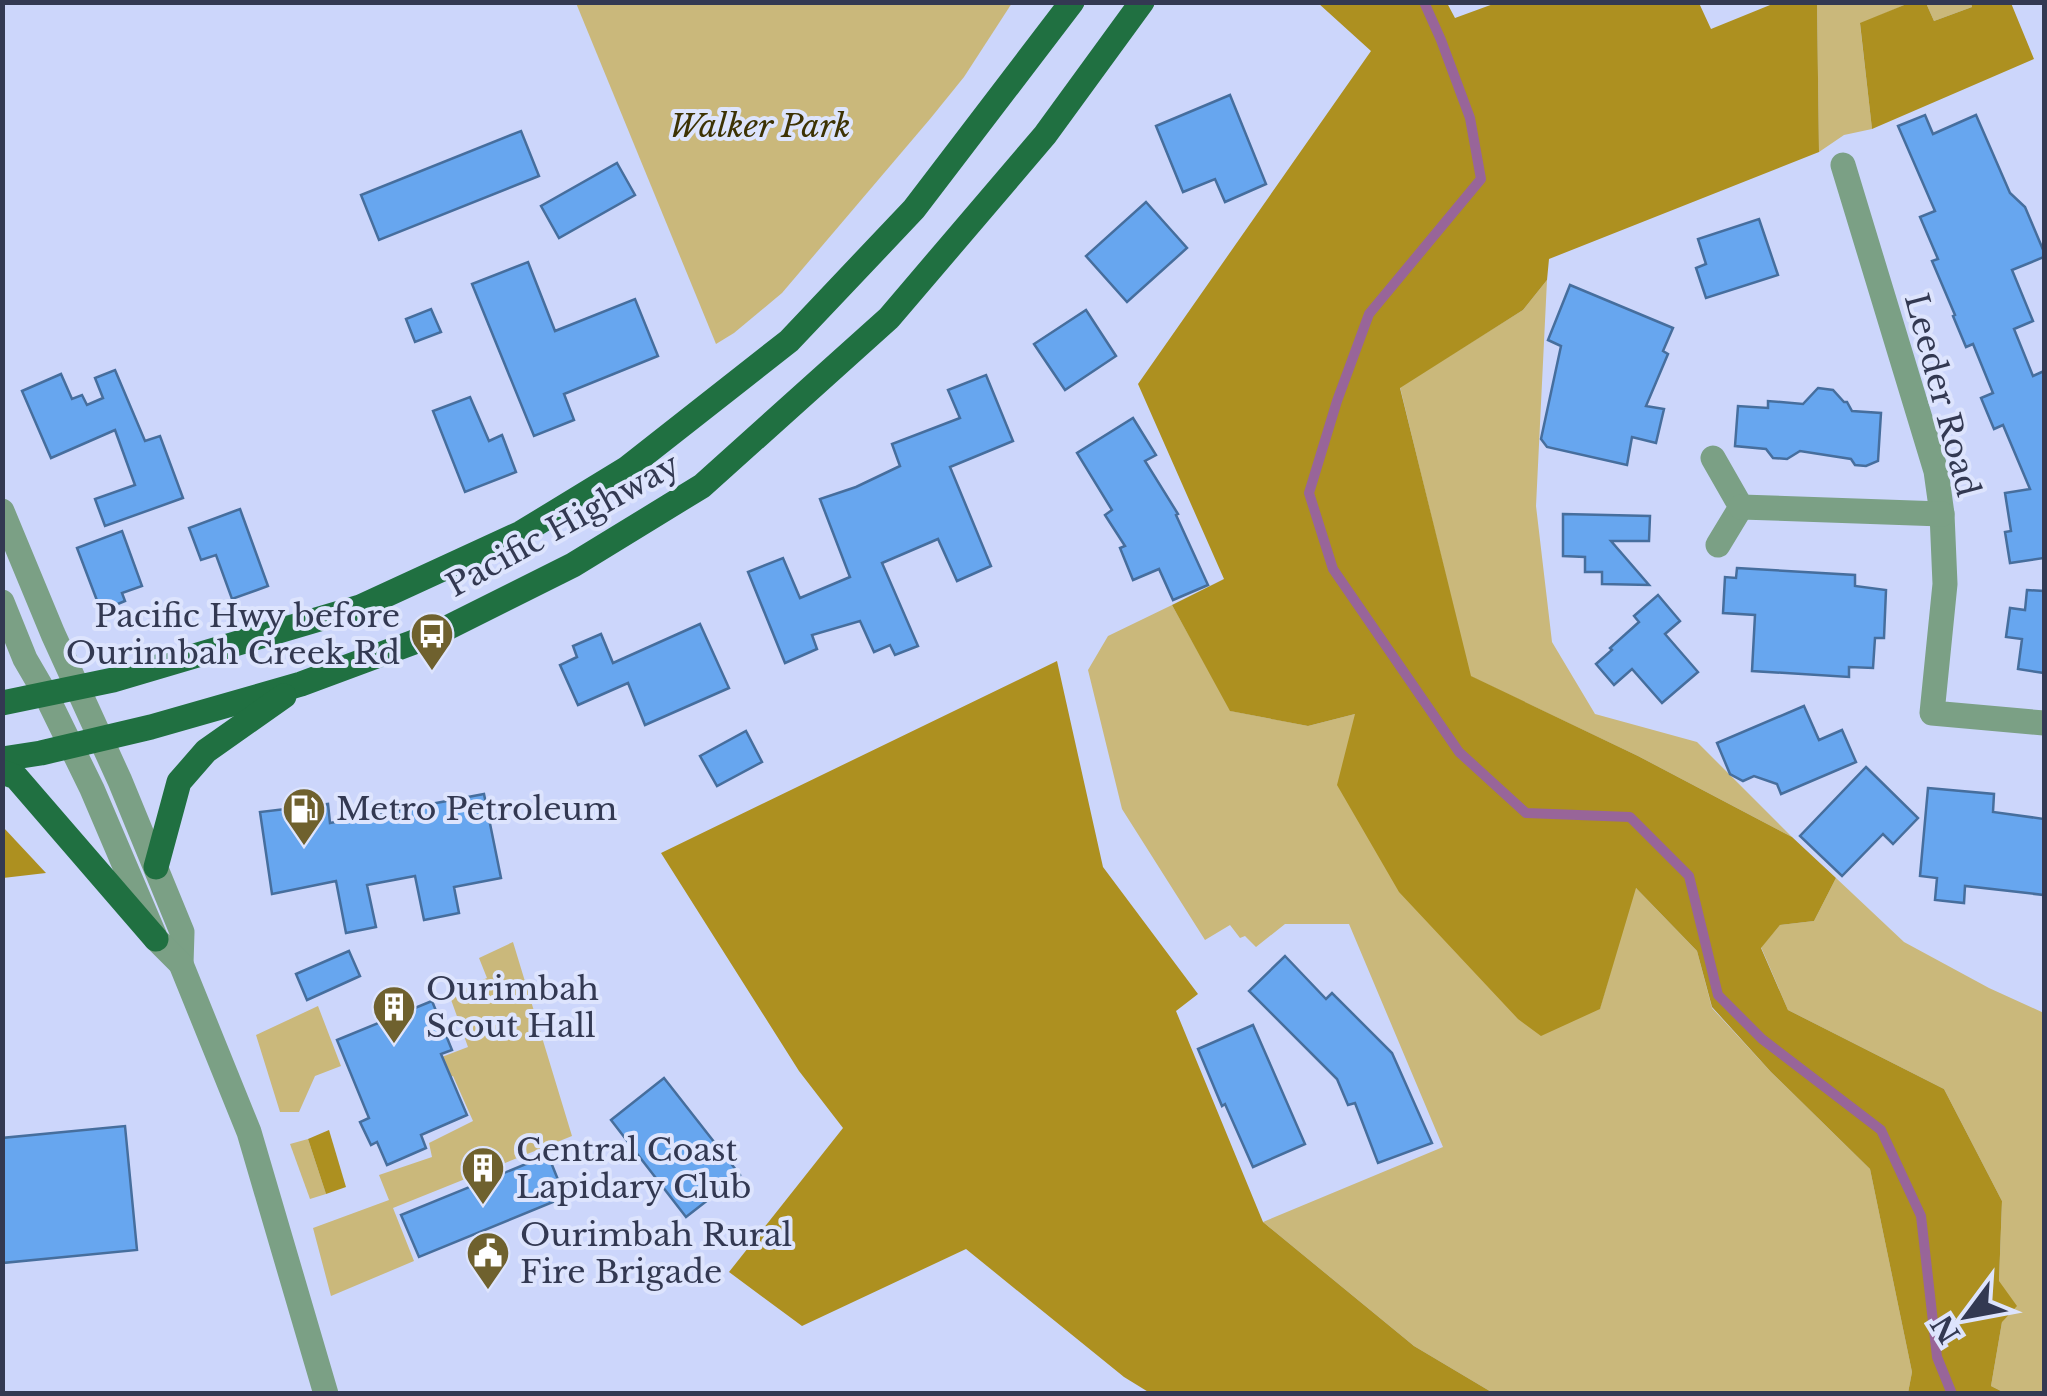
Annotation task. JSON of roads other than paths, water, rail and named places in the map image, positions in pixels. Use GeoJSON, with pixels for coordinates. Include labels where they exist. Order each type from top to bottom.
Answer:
{"type":"FeatureCollection","features":[{"type":"Feature","properties":{"kind":"main road","name":"Pacific Highway"},"geometry":{"type":"LineString","coordinates":[[2,703],[112,680],[360,607],[522,533],[626,469],[789,341],[814,315],[914,210],[1072,2]]}},
{"type":"Feature","properties":{"kind":"main road","name":"Pacific Highway"},"geometry":{"type":"LineString","coordinates":[[2,759],[101,739],[300,684],[433,635],[573,565],[702,486],[889,318],[1045,135],[1142,2]]}},
{"type":"Feature","properties":{"kind":"main road"},"geometry":{"type":"LineString","coordinates":[[156,867],[178,782],[206,751],[300,684]]}},
{"type":"Feature","properties":{"kind":"main road"},"geometry":{"type":"LineString","coordinates":[[2,772],[16,777],[156,939]]}},
{"type":"Feature","properties":{"kind":"street","name":"Leeder Road"},"geometry":{"type":"LineString","coordinates":[[1843,165],[1936,471],[1945,584],[1932,713],[2044,723]]}},
{"type":"Feature","properties":{"kind":"street"},"geometry":{"type":"LineString","coordinates":[[1713,458],[1741,507]]}},
{"type":"Feature","properties":{"kind":"street"},"geometry":{"type":"LineString","coordinates":[[1741,507],[1942,514]]}},
{"type":"Feature","properties":{"kind":"street"},"geometry":{"type":"LineString","coordinates":[[1718,545],[1741,507]]}},
{"type":"Feature","properties":{"kind":"street"},"geometry":{"type":"LineString","coordinates":[[2,511],[182,932],[181,964]]}},
{"type":"Feature","properties":{"kind":"street"},"geometry":{"type":"LineString","coordinates":[[2,602],[156,939],[181,964],[249,1132],[326,1394]]}},
{"type":"Feature","properties":{"kind":"waterway"},"geometry":{"type":"LineString","coordinates":[[1424,2],[1470,118],[1481,179],[1369,314],[1309,493],[1333,569],[1459,752],[1526,813],[1630,817],[1689,876],[1718,995],[1762,1039],[1881,1130],[1921,1216],[1937,1357],[1952,1394]]}},
{"type":"Feature","properties":{"kind":"place","name":"Pacific Hwy before Ourimbah Creek Rd"},"geometry":{"type":"Point","coordinates":[432,672]}},
{"type":"Feature","properties":{"kind":"place","name":"Metro Petroleum"},"geometry":{"type":"Point","coordinates":[304,847]}},
{"type":"Feature","properties":{"kind":"place","name":"Ourimbah Scout Hall"},"geometry":{"type":"Point","coordinates":[394,1045]}},
{"type":"Feature","properties":{"kind":"place","name":"Central Coast Lapidary Club"},"geometry":{"type":"Point","coordinates":[483,1206]}},
{"type":"Feature","properties":{"kind":"place","name":"Ourimbah Rural Fire Brigade"},"geometry":{"type":"Point","coordinates":[488,1291]}},
{"type":"Feature","properties":{"kind":"park label","name":"Walker Park"},"geometry":{"type":"Point","coordinates":[760,126]}}]}
